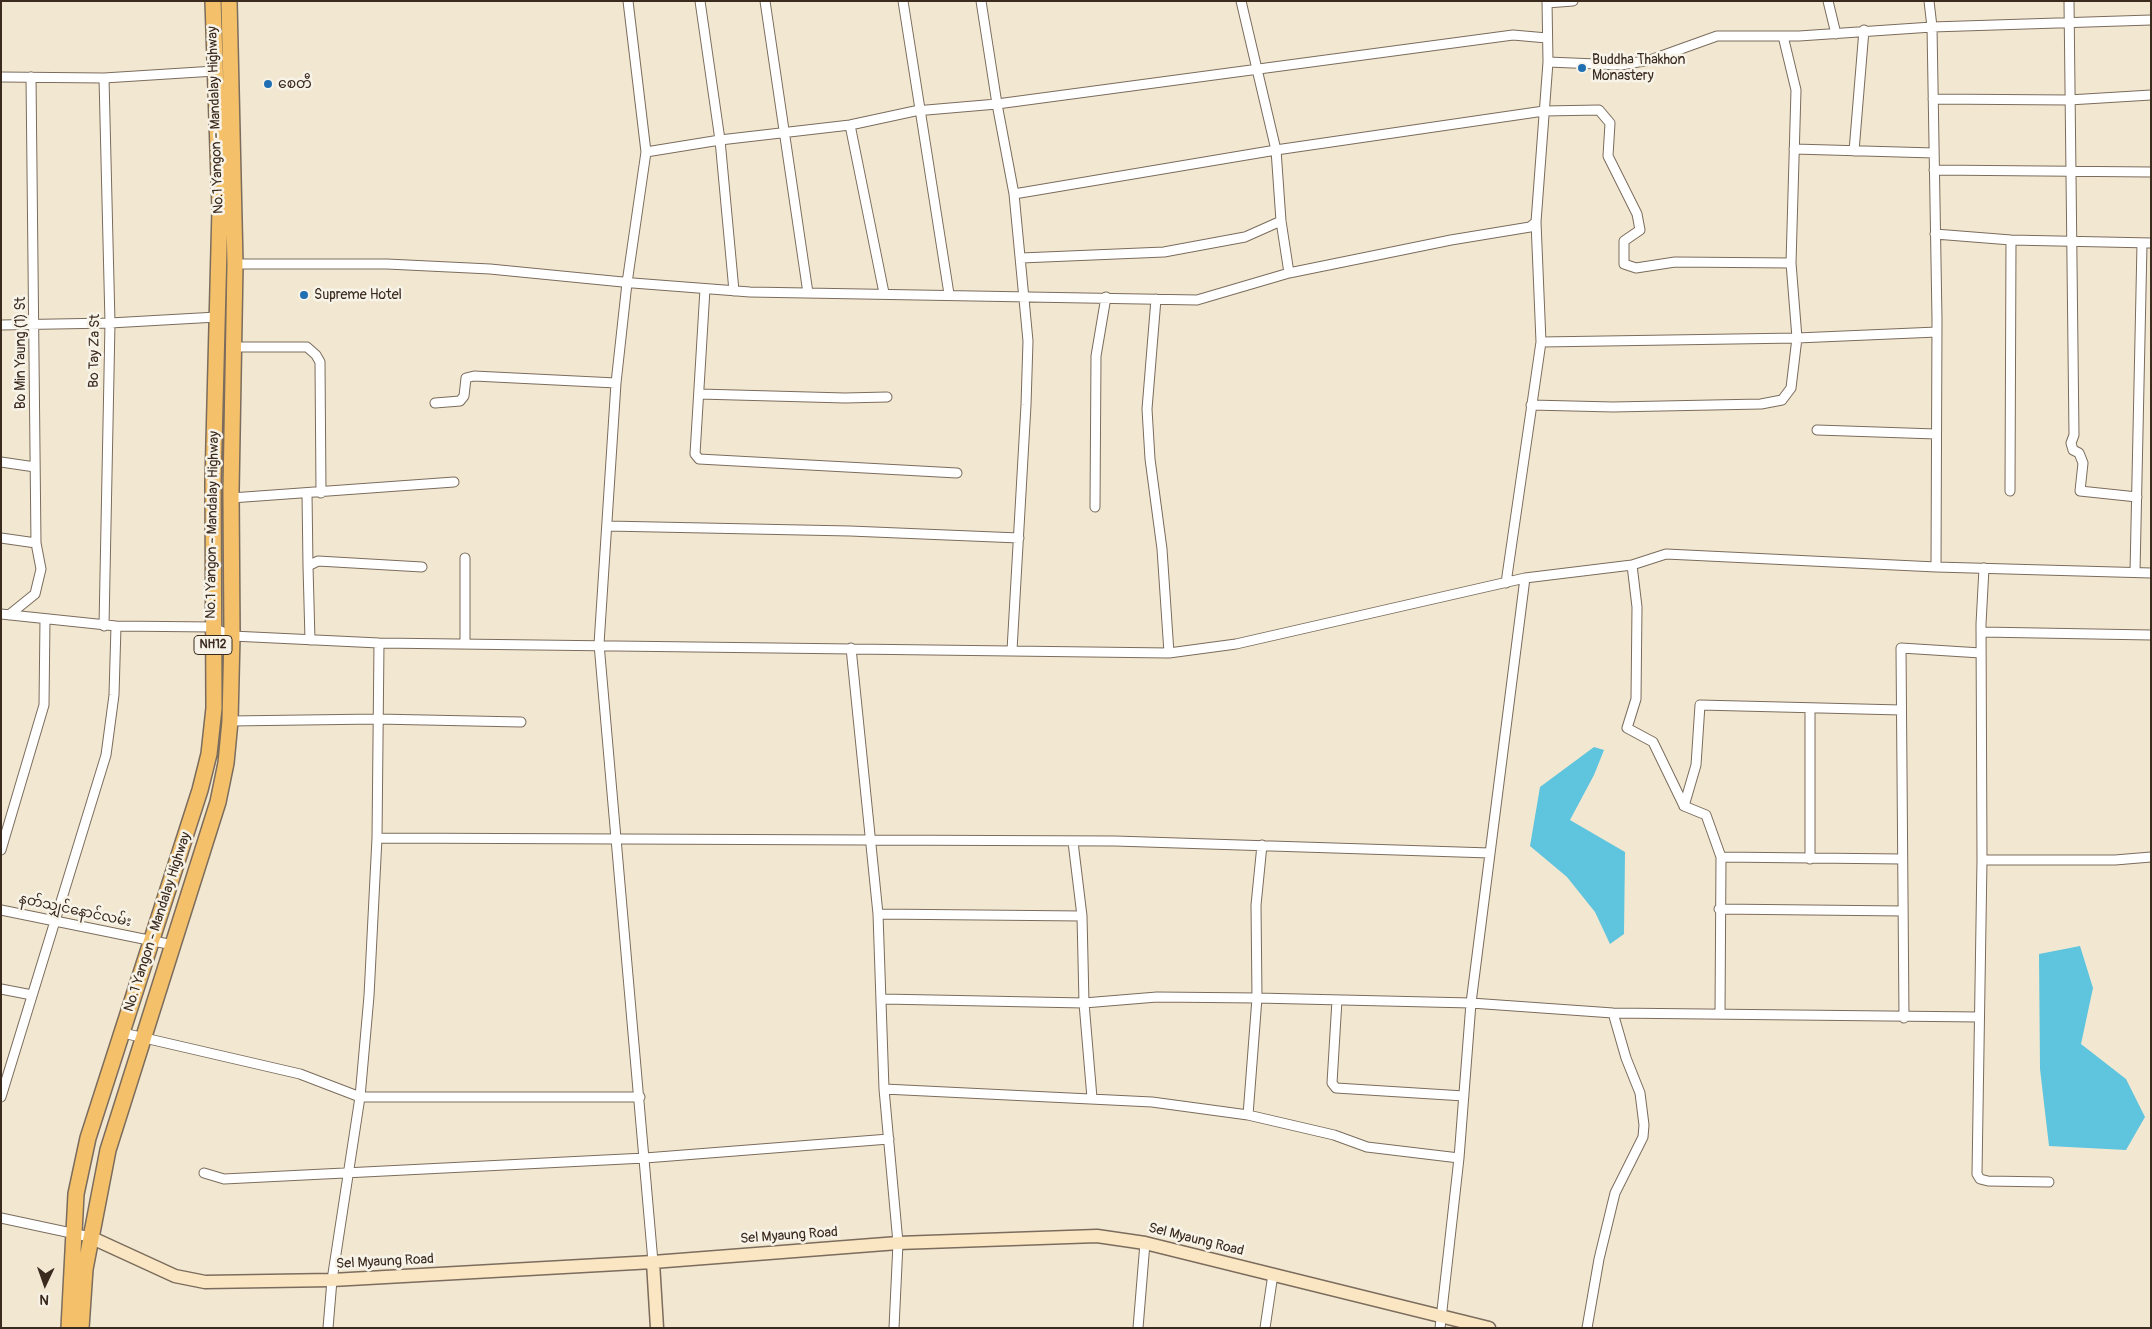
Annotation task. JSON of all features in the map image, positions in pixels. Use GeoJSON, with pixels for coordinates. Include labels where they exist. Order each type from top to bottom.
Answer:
{"type":"FeatureCollection","features":[{"type":"Feature","properties":{"kind":"highway","name":"No.1 Yangon - Mandalay Highway"},"geometry":{"type":"LineString","coordinates":[[68,1328],[76,1194],[88,1138],[187,830],[209,754],[214,708],[212,627],[220,209],[213,1]]}},
{"type":"Feature","properties":{"kind":"highway","name":"No.1 Yangon - Mandalay Highway"},"geometry":{"type":"LineString","coordinates":[[81,1328],[85,1269],[108,1150],[206,840],[224,773],[230,722],[235,264],[229,1]]}},
{"type":"Feature","properties":{"kind":"highway"},"geometry":{"type":"LineString","coordinates":[[187,830],[206,840]]}},
{"type":"Feature","properties":{"kind":"main road","name":"Sel Myaung Road"},"geometry":{"type":"LineString","coordinates":[[90,1237],[175,1276],[197,1280],[332,1280],[653,1262],[898,1243],[1097,1236],[1145,1243],[1273,1274],[1441,1322],[1489,1328]]}},
{"type":"Feature","properties":{"kind":"main road"},"geometry":{"type":"LineString","coordinates":[[653,1262],[657,1328]]}},
{"type":"Feature","properties":{"kind":"street"},"geometry":{"type":"LineString","coordinates":[[628,1],[646,152],[616,382],[599,644],[653,1262]]}},
{"type":"Feature","properties":{"kind":"street"},"geometry":{"type":"LineString","coordinates":[[700,1],[720,140],[734,291]]}},
{"type":"Feature","properties":{"kind":"street"},"geometry":{"type":"LineString","coordinates":[[765,1],[786,132],[808,292]]}},
{"type":"Feature","properties":{"kind":"street"},"geometry":{"type":"LineString","coordinates":[[903,1],[949,294]]}},
{"type":"Feature","properties":{"kind":"street"},"geometry":{"type":"LineString","coordinates":[[981,1],[996,104],[1014,194],[1028,341],[1012,650]]}},
{"type":"Feature","properties":{"kind":"street"},"geometry":{"type":"LineString","coordinates":[[1241,1],[1276,150],[1281,222],[1289,273]]}},
{"type":"Feature","properties":{"kind":"street"},"geometry":{"type":"LineString","coordinates":[[1506,583],[1541,342],[1536,222],[1548,62],[1547,2],[1573,1]]}},
{"type":"Feature","properties":{"kind":"street"},"geometry":{"type":"LineString","coordinates":[[1828,1],[1836,34]]}},
{"type":"Feature","properties":{"kind":"street"},"geometry":{"type":"LineString","coordinates":[[1929,1],[1932,27],[1936,234],[1936,567]]}},
{"type":"Feature","properties":{"kind":"street"},"geometry":{"type":"LineString","coordinates":[[2069,1],[2074,435],[2071,443],[2074,450],[2079,453],[2082,463],[2080,491],[2137,497]]}},
{"type":"Feature","properties":{"kind":"street"},"geometry":{"type":"LineString","coordinates":[[1548,62],[1621,65],[1650,60],[1717,36],[1783,36],[1932,27],[2151,20]]}},
{"type":"Feature","properties":{"kind":"street"},"geometry":{"type":"LineString","coordinates":[[1854,151],[1864,30]]}},
{"type":"Feature","properties":{"kind":"street"},"geometry":{"type":"LineString","coordinates":[[646,152],[720,140],[850,125],[920,111],[996,104],[1513,35],[1547,38]]}},
{"type":"Feature","properties":{"kind":"street"},"geometry":{"type":"LineString","coordinates":[[1531,405],[1613,407],[1761,404],[1782,400],[1791,388],[1797,338],[1791,263],[1796,90],[1783,36]]}},
{"type":"Feature","properties":{"kind":"street"},"geometry":{"type":"LineString","coordinates":[[1,77],[104,78],[215,71]]}},
{"type":"Feature","properties":{"kind":"street","name":"Bo Min Yaung (1) St"},"geometry":{"type":"LineString","coordinates":[[5,614],[35,594],[41,569],[36,543],[31,77]]}},
{"type":"Feature","properties":{"kind":"street","name":"Bo Tay Za St"},"geometry":{"type":"LineString","coordinates":[[104,78],[110,323],[104,626]]}},
{"type":"Feature","properties":{"kind":"street"},"geometry":{"type":"LineString","coordinates":[[1933,99],[2069,100],[2151,95]]}},
{"type":"Feature","properties":{"kind":"street"},"geometry":{"type":"LineString","coordinates":[[1014,194],[1276,150],[1544,111],[1599,110],[1610,123],[1608,156],[1636,214],[1640,230],[1624,241],[1624,264],[1636,268],[1675,262],[1791,263]]}},
{"type":"Feature","properties":{"kind":"street"},"geometry":{"type":"LineString","coordinates":[[850,125],[884,293]]}},
{"type":"Feature","properties":{"kind":"street"},"geometry":{"type":"LineString","coordinates":[[1794,150],[1934,153]]}},
{"type":"Feature","properties":{"kind":"street"},"geometry":{"type":"LineString","coordinates":[[1934,170],[2151,172]]}},
{"type":"Feature","properties":{"kind":"street"},"geometry":{"type":"LineString","coordinates":[[1021,258],[1164,252],[1245,237],[1281,222]]}},
{"type":"Feature","properties":{"kind":"street"},"geometry":{"type":"LineString","coordinates":[[235,264],[387,264],[490,269],[628,283],[734,291],[1023,295],[1197,300],[1289,273],[1451,240],[1530,227],[1536,222]]}},
{"type":"Feature","properties":{"kind":"street"},"geometry":{"type":"LineString","coordinates":[[1936,234],[2011,240],[2146,243],[2135,572]]}},
{"type":"Feature","properties":{"kind":"street"},"geometry":{"type":"LineString","coordinates":[[2010,491],[2011,240]]}},
{"type":"Feature","properties":{"kind":"street"},"geometry":{"type":"LineString","coordinates":[[705,289],[695,454],[699,459],[957,473]]}},
{"type":"Feature","properties":{"kind":"street"},"geometry":{"type":"LineString","coordinates":[[1095,507],[1096,356],[1106,297]]}},
{"type":"Feature","properties":{"kind":"street"},"geometry":{"type":"LineString","coordinates":[[1156,299],[1147,409],[1150,459],[1162,549],[1169,653]]}},
{"type":"Feature","properties":{"kind":"street"},"geometry":{"type":"LineString","coordinates":[[1,325],[110,323],[217,317]]}},
{"type":"Feature","properties":{"kind":"street"},"geometry":{"type":"LineString","coordinates":[[1541,342],[1797,338],[1937,332]]}},
{"type":"Feature","properties":{"kind":"street"},"geometry":{"type":"LineString","coordinates":[[233,347],[307,346],[316,355],[320,362],[321,492]]}},
{"type":"Feature","properties":{"kind":"street"},"geometry":{"type":"LineString","coordinates":[[436,403],[460,401],[464,396],[466,378],[474,376],[616,382]]}},
{"type":"Feature","properties":{"kind":"street"},"geometry":{"type":"LineString","coordinates":[[699,394],[846,398],[887,397]]}},
{"type":"Feature","properties":{"kind":"street"},"geometry":{"type":"LineString","coordinates":[[1817,430],[1936,434]]}},
{"type":"Feature","properties":{"kind":"street"},"geometry":{"type":"LineString","coordinates":[[1,462],[35,468]]}},
{"type":"Feature","properties":{"kind":"street"},"geometry":{"type":"LineString","coordinates":[[231,498],[454,482]]}},
{"type":"Feature","properties":{"kind":"street"},"geometry":{"type":"LineString","coordinates":[[307,492],[310,640]]}},
{"type":"Feature","properties":{"kind":"street"},"geometry":{"type":"LineString","coordinates":[[607,526],[850,531],[1019,538]]}},
{"type":"Feature","properties":{"kind":"street"},"geometry":{"type":"LineString","coordinates":[[1,538],[36,543]]}},
{"type":"Feature","properties":{"kind":"street"},"geometry":{"type":"LineString","coordinates":[[5,614],[104,626],[212,627],[232,636],[379,643],[599,644],[1169,653],[1236,644],[1525,578],[1632,564],[1666,554],[1936,567],[2151,573]]}},
{"type":"Feature","properties":{"kind":"street"},"geometry":{"type":"LineString","coordinates":[[465,558],[465,644]]}},
{"type":"Feature","properties":{"kind":"street"},"geometry":{"type":"LineString","coordinates":[[308,566],[318,561],[422,568]]}},
{"type":"Feature","properties":{"kind":"street"},"geometry":{"type":"LineString","coordinates":[[1632,564],[1637,607],[1636,699],[1627,728],[1653,742],[1684,806],[1706,815],[1720,857],[1720,1014]]}},
{"type":"Feature","properties":{"kind":"street"},"geometry":{"type":"LineString","coordinates":[[1984,568],[1981,652],[1982,860],[1977,1174],[1980,1179],[1988,1181],[2049,1182]]}},
{"type":"Feature","properties":{"kind":"street"},"geometry":{"type":"LineString","coordinates":[[1441,1322],[1459,1158],[1471,1003],[1525,578]]}},
{"type":"Feature","properties":{"kind":"street"},"geometry":{"type":"LineString","coordinates":[[1,850],[27,769],[44,705],[45,619]]}},
{"type":"Feature","properties":{"kind":"street"},"geometry":{"type":"LineString","coordinates":[[1,1097],[6,1067],[32,995],[106,755],[114,694],[116,626]]}},
{"type":"Feature","properties":{"kind":"street"},"geometry":{"type":"LineString","coordinates":[[1982,632],[2151,635]]}},
{"type":"Feature","properties":{"kind":"street"},"geometry":{"type":"LineString","coordinates":[[328,1328],[332,1280],[360,1098],[369,996],[377,838],[379,643]]}},
{"type":"Feature","properties":{"kind":"street"},"geometry":{"type":"LineString","coordinates":[[851,648],[878,914],[884,1089],[898,1243],[894,1328]]}},
{"type":"Feature","properties":{"kind":"street"},"geometry":{"type":"LineString","coordinates":[[1904,1018],[1900,648],[1981,652]]}},
{"type":"Feature","properties":{"kind":"street"},"geometry":{"type":"LineString","coordinates":[[1684,806],[1696,764],[1700,705],[1901,710]]}},
{"type":"Feature","properties":{"kind":"street"},"geometry":{"type":"LineString","coordinates":[[1810,708],[1810,859]]}},
{"type":"Feature","properties":{"kind":"street"},"geometry":{"type":"LineString","coordinates":[[230,722],[377,719],[521,722]]}},
{"type":"Feature","properties":{"kind":"street"},"geometry":{"type":"LineString","coordinates":[[377,838],[869,838],[1262,845],[1490,853]]}},
{"type":"Feature","properties":{"kind":"street"},"geometry":{"type":"LineString","coordinates":[[1073,842],[1082,916],[1084,1003],[1092,1098]]}},
{"type":"Feature","properties":{"kind":"street"},"geometry":{"type":"LineString","coordinates":[[1248,1115],[1257,998],[1256,905],[1262,845]]}},
{"type":"Feature","properties":{"kind":"street"},"geometry":{"type":"LineString","coordinates":[[1720,857],[1902,859]]}},
{"type":"Feature","properties":{"kind":"street"},"geometry":{"type":"LineString","coordinates":[[1982,860],[2115,860],[2151,857]]}},
{"type":"Feature","properties":{"kind":"street"},"geometry":{"type":"LineString","coordinates":[[1720,909],[1903,911]]}},
{"type":"Feature","properties":{"kind":"street","name":"နတ်သျှင်နောင်လမ်း"},"geometry":{"type":"LineString","coordinates":[[1,910],[173,944]]}},
{"type":"Feature","properties":{"kind":"street"},"geometry":{"type":"LineString","coordinates":[[878,914],[1082,916]]}},
{"type":"Feature","properties":{"kind":"street"},"geometry":{"type":"LineString","coordinates":[[1,989],[32,995]]}},
{"type":"Feature","properties":{"kind":"street"},"geometry":{"type":"LineString","coordinates":[[882,1000],[1084,1003],[1157,997],[1257,998],[1471,1003],[1613,1013],[1904,1018],[1979,1017]]}},
{"type":"Feature","properties":{"kind":"street"},"geometry":{"type":"LineString","coordinates":[[1337,1000],[1332,1083],[1336,1088],[1464,1096]]}},
{"type":"Feature","properties":{"kind":"street"},"geometry":{"type":"LineString","coordinates":[[1587,1328],[1599,1260],[1614,1193],[1643,1137],[1644,1125],[1640,1093],[1626,1058],[1613,1013]]}},
{"type":"Feature","properties":{"kind":"street"},"geometry":{"type":"LineString","coordinates":[[123,1033],[300,1074],[360,1098],[640,1097]]}},
{"type":"Feature","properties":{"kind":"street"},"geometry":{"type":"LineString","coordinates":[[884,1089],[1152,1102],[1248,1115],[1334,1135],[1367,1147],[1459,1158]]}},
{"type":"Feature","properties":{"kind":"street"},"geometry":{"type":"LineString","coordinates":[[204,1172],[224,1178],[645,1158],[888,1138]]}},
{"type":"Feature","properties":{"kind":"street"},"geometry":{"type":"LineString","coordinates":[[1,1218],[90,1237]]}},
{"type":"Feature","properties":{"kind":"street"},"geometry":{"type":"LineString","coordinates":[[1138,1328],[1145,1243]]}},
{"type":"Feature","properties":{"kind":"street"},"geometry":{"type":"LineString","coordinates":[[1265,1328],[1273,1274]]}},
{"type":"Feature","properties":{"kind":"water"},"geometry":{"type":"Polygon","coordinates":[[[1594,747],[1604,750],[1594,775],[1570,820],[1625,852],[1624,934],[1610,944],[1595,912],[1567,877],[1530,846],[1540,787],[1594,747]]]}},
{"type":"Feature","properties":{"kind":"water"},"geometry":{"type":"Polygon","coordinates":[[[2080,946],[2093,988],[2081,1044],[2126,1079],[2145,1117],[2126,1150],[2049,1146],[2040,1069],[2039,954],[2080,946]]]}},
{"type":"Feature","properties":{"kind":"place","name":"Buddha Thakhon Monastery"},"geometry":{"type":"Point","coordinates":[1582,68]}},
{"type":"Feature","properties":{"kind":"place","name":"စေတီ"},"geometry":{"type":"Point","coordinates":[268,84]}},
{"type":"Feature","properties":{"kind":"place","name":"Supreme Hotel"},"geometry":{"type":"Point","coordinates":[304,295]}}]}
